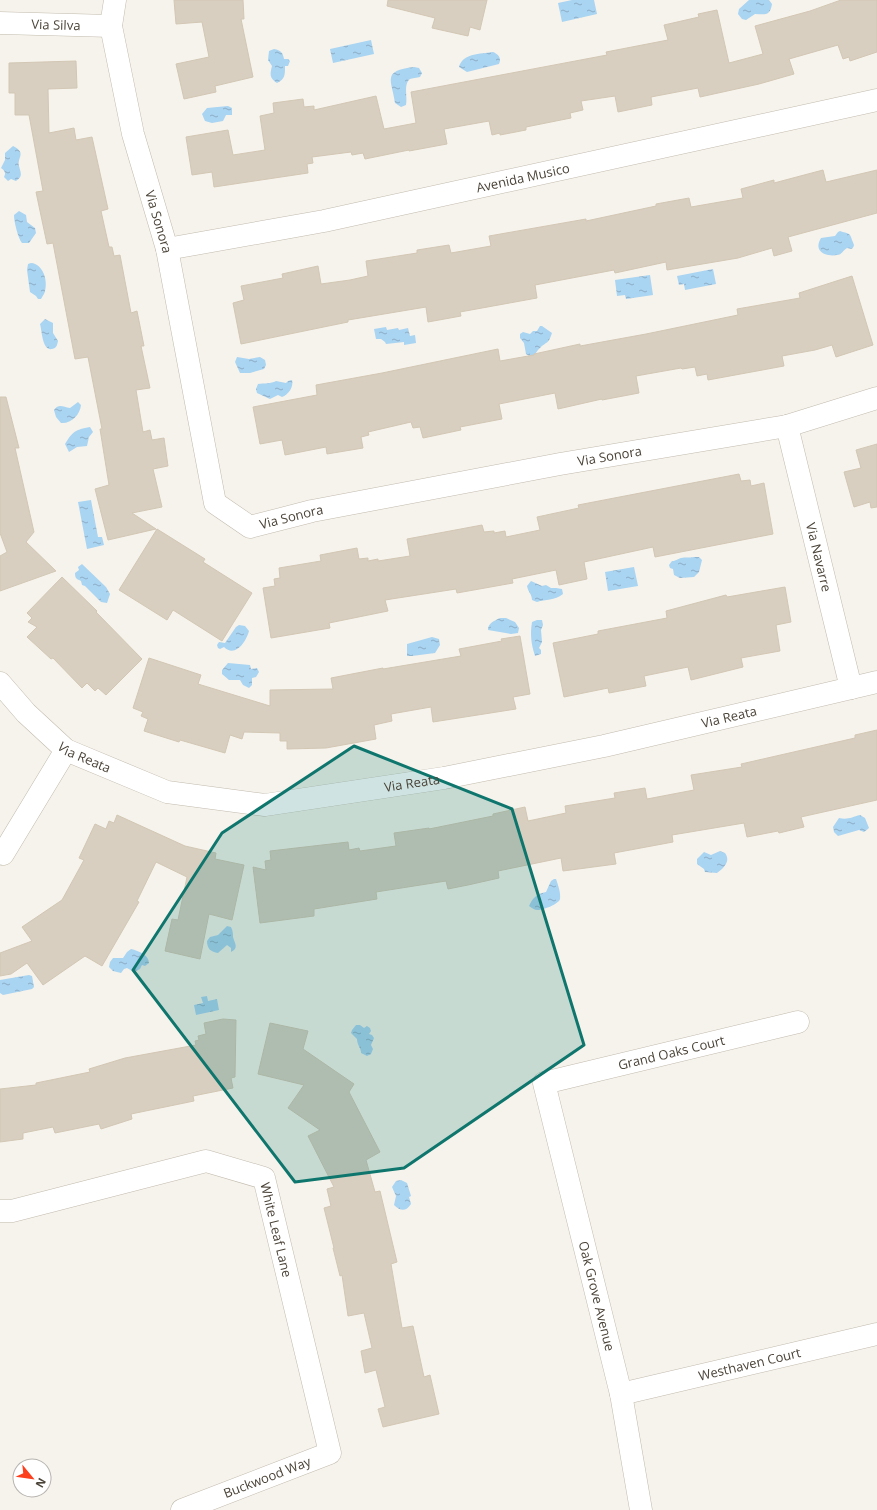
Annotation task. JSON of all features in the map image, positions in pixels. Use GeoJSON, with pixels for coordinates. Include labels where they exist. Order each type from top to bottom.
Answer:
{"type":"FeatureCollection","features":[{"type":"Feature","properties":{"kind":"street","name":"Via Sonora"},"geometry":{"type":"LineString","coordinates":[[115,0],[111,26],[133,134],[167,249],[215,503],[250,527],[312,511],[560,464],[787,426],[877,398]]}},
{"type":"Feature","properties":{"kind":"street","name":"Via Silva"},"geometry":{"type":"LineString","coordinates":[[0,23],[111,26]]}},
{"type":"Feature","properties":{"kind":"street","name":"Avenida Musico"},"geometry":{"type":"LineString","coordinates":[[167,249],[324,221],[877,100]]}},
{"type":"Feature","properties":{"kind":"street","name":"Via Navarre"},"geometry":{"type":"LineString","coordinates":[[787,426],[851,688]]}},
{"type":"Feature","properties":{"kind":"street","name":"Via Reata"},"geometry":{"type":"LineString","coordinates":[[0,683],[26,713],[66,750],[167,792],[265,805],[444,778],[604,746],[877,682]]}},
{"type":"Feature","properties":{"kind":"street"},"geometry":{"type":"LineString","coordinates":[[3,854],[66,750]]}},
{"type":"Feature","properties":{"kind":"street","name":"Grand Oaks Court"},"geometry":{"type":"LineString","coordinates":[[544,1083],[798,1022]]}},
{"type":"Feature","properties":{"kind":"street","name":"Oak Grove Avenue"},"geometry":{"type":"LineString","coordinates":[[544,1083],[621,1394],[641,1510]]}},
{"type":"Feature","properties":{"kind":"street","name":"White Leaf Lane"},"geometry":{"type":"LineString","coordinates":[[0,1211],[12,1212],[206,1161],[264,1178],[330,1453]]}},
{"type":"Feature","properties":{"kind":"street","name":"Westhaven Court"},"geometry":{"type":"LineString","coordinates":[[621,1394],[877,1334]]}},
{"type":"Feature","properties":{"kind":"street","name":"Buckwood Way"},"geometry":{"type":"LineString","coordinates":[[182,1510],[330,1453]]}},
{"type":"Feature","properties":{"kind":"highlighted area"},"geometry":{"type":"Polygon","coordinates":[[[354,746],[512,809],[584,1045],[404,1168],[295,1182],[133,970],[222,833],[354,746]]]}},
{"type":"Feature","properties":{"kind":"water"},"geometry":{"type":"Polygon","coordinates":[[[572,0],[594,0],[597,14],[562,22],[558,3],[572,0]]]}},
{"type":"Feature","properties":{"kind":"water"},"geometry":{"type":"Polygon","coordinates":[[[749,0],[769,0],[772,4],[770,11],[766,14],[755,14],[746,20],[742,19],[738,14],[739,9],[749,0]]]}},
{"type":"Feature","properties":{"kind":"water"},"geometry":{"type":"Polygon","coordinates":[[[371,40],[374,54],[333,63],[330,49],[371,40]]]}},
{"type":"Feature","properties":{"kind":"water"},"geometry":{"type":"Polygon","coordinates":[[[274,49],[281,52],[284,59],[288,59],[290,61],[288,66],[285,66],[285,74],[283,78],[277,83],[271,78],[272,66],[268,60],[269,51],[274,49]]]}},
{"type":"Feature","properties":{"kind":"water"},"geometry":{"type":"Polygon","coordinates":[[[493,52],[499,56],[499,64],[467,72],[459,67],[461,62],[468,57],[493,52]]]}},
{"type":"Feature","properties":{"kind":"water"},"geometry":{"type":"Polygon","coordinates":[[[414,67],[419,68],[422,73],[420,77],[410,79],[408,81],[406,88],[406,105],[401,107],[395,103],[391,78],[397,71],[414,67]]]}},
{"type":"Feature","properties":{"kind":"water"},"geometry":{"type":"Polygon","coordinates":[[[228,106],[232,108],[232,115],[226,115],[223,121],[212,123],[205,121],[202,114],[207,108],[228,106]]]}},
{"type":"Feature","properties":{"kind":"water"},"geometry":{"type":"Polygon","coordinates":[[[13,146],[21,153],[19,166],[21,175],[16,181],[11,179],[8,181],[4,177],[5,172],[1,168],[5,160],[5,153],[13,146]]]}},
{"type":"Feature","properties":{"kind":"water"},"geometry":{"type":"Polygon","coordinates":[[[19,211],[26,215],[27,222],[35,228],[36,233],[29,243],[22,243],[18,234],[14,215],[19,211]]]}},
{"type":"Feature","properties":{"kind":"water"},"geometry":{"type":"Polygon","coordinates":[[[840,231],[850,236],[854,245],[852,249],[847,248],[837,255],[828,255],[819,250],[818,246],[821,238],[835,236],[840,231]]]}},
{"type":"Feature","properties":{"kind":"water"},"geometry":{"type":"Polygon","coordinates":[[[31,263],[39,266],[44,273],[46,287],[41,299],[38,299],[30,292],[27,270],[28,264],[31,263]]]}},
{"type":"Feature","properties":{"kind":"water"},"geometry":{"type":"Polygon","coordinates":[[[713,269],[716,284],[685,290],[684,284],[679,285],[677,276],[713,269]]]}},
{"type":"Feature","properties":{"kind":"water"},"geometry":{"type":"Polygon","coordinates":[[[650,275],[653,295],[626,299],[625,295],[617,296],[615,280],[650,275]]]}},
{"type":"Feature","properties":{"kind":"water"},"geometry":{"type":"Polygon","coordinates":[[[45,319],[53,323],[53,333],[58,341],[54,349],[49,349],[44,344],[40,324],[45,319]]]}},
{"type":"Feature","properties":{"kind":"water"},"geometry":{"type":"Polygon","coordinates":[[[540,326],[552,333],[551,337],[531,357],[526,354],[524,343],[520,338],[520,334],[523,332],[530,334],[533,331],[537,331],[540,326]]]}},
{"type":"Feature","properties":{"kind":"water"},"geometry":{"type":"Polygon","coordinates":[[[386,327],[387,330],[408,328],[410,336],[415,335],[416,343],[404,345],[404,342],[386,344],[381,339],[376,339],[374,329],[386,327]]]}},
{"type":"Feature","properties":{"kind":"water"},"geometry":{"type":"Polygon","coordinates":[[[237,357],[249,359],[260,357],[265,360],[266,365],[264,369],[250,373],[240,373],[235,362],[237,357]]]}},
{"type":"Feature","properties":{"kind":"water"},"geometry":{"type":"Polygon","coordinates":[[[292,380],[290,390],[282,397],[278,395],[270,399],[257,393],[256,389],[258,384],[276,381],[286,383],[292,380]]]}},
{"type":"Feature","properties":{"kind":"water"},"geometry":{"type":"Polygon","coordinates":[[[78,402],[81,405],[77,415],[68,422],[61,423],[56,417],[54,410],[59,406],[70,408],[78,402]]]}},
{"type":"Feature","properties":{"kind":"water"},"geometry":{"type":"Polygon","coordinates":[[[90,427],[93,432],[89,437],[87,446],[77,447],[69,452],[65,444],[70,436],[78,430],[90,427]]]}},
{"type":"Feature","properties":{"kind":"water"},"geometry":{"type":"Polygon","coordinates":[[[91,500],[98,537],[102,537],[104,545],[87,549],[78,502],[91,500]]]}},
{"type":"Feature","properties":{"kind":"water"},"geometry":{"type":"Polygon","coordinates":[[[699,557],[702,560],[699,572],[694,577],[680,578],[674,575],[673,569],[670,568],[669,565],[672,561],[680,558],[699,557]]]}},
{"type":"Feature","properties":{"kind":"water"},"geometry":{"type":"Polygon","coordinates":[[[82,564],[106,587],[110,594],[107,603],[101,602],[85,586],[82,585],[81,581],[76,578],[75,573],[79,570],[78,567],[82,564]]]}},
{"type":"Feature","properties":{"kind":"water"},"geometry":{"type":"Polygon","coordinates":[[[634,567],[638,586],[608,591],[605,572],[634,567]]]}},
{"type":"Feature","properties":{"kind":"water"},"geometry":{"type":"Polygon","coordinates":[[[531,581],[542,586],[546,585],[551,588],[562,589],[563,594],[550,600],[537,602],[532,600],[527,586],[531,581]]]}},
{"type":"Feature","properties":{"kind":"water"},"geometry":{"type":"Polygon","coordinates":[[[500,618],[506,618],[515,622],[519,628],[518,633],[511,634],[488,630],[490,624],[500,618]]]}},
{"type":"Feature","properties":{"kind":"water"},"geometry":{"type":"Polygon","coordinates":[[[542,620],[543,625],[541,630],[542,642],[539,648],[541,650],[541,654],[535,656],[531,631],[532,622],[542,620]]]}},
{"type":"Feature","properties":{"kind":"water"},"geometry":{"type":"Polygon","coordinates":[[[239,625],[245,626],[249,631],[243,644],[236,650],[232,651],[224,647],[220,649],[218,648],[217,645],[219,642],[225,643],[239,625]]]}},
{"type":"Feature","properties":{"kind":"water"},"geometry":{"type":"Polygon","coordinates":[[[432,637],[439,639],[440,645],[435,653],[407,656],[407,644],[432,637]]]}},
{"type":"Feature","properties":{"kind":"water"},"geometry":{"type":"Polygon","coordinates":[[[228,663],[250,665],[251,669],[257,668],[259,672],[256,677],[252,678],[252,685],[249,688],[243,685],[240,680],[229,680],[222,674],[222,670],[228,663]]]}},
{"type":"Feature","properties":{"kind":"water"},"geometry":{"type":"Polygon","coordinates":[[[860,815],[865,818],[869,828],[864,832],[859,830],[838,836],[834,832],[833,827],[839,818],[842,819],[860,815]]]}},
{"type":"Feature","properties":{"kind":"water"},"geometry":{"type":"Polygon","coordinates":[[[720,851],[725,853],[727,856],[727,862],[717,873],[705,872],[704,869],[697,864],[697,859],[704,852],[711,855],[720,851]]]}},
{"type":"Feature","properties":{"kind":"water"},"geometry":{"type":"Polygon","coordinates":[[[556,879],[559,889],[559,901],[540,910],[535,910],[529,906],[536,896],[546,892],[551,881],[556,879]]]}},
{"type":"Feature","properties":{"kind":"water"},"geometry":{"type":"Polygon","coordinates":[[[227,926],[231,927],[236,946],[235,949],[231,952],[231,948],[227,945],[218,953],[211,951],[207,941],[210,937],[218,935],[227,926]]]}},
{"type":"Feature","properties":{"kind":"water"},"geometry":{"type":"Polygon","coordinates":[[[131,949],[140,952],[149,960],[149,963],[145,966],[142,965],[140,969],[134,972],[127,968],[121,973],[113,971],[109,967],[113,958],[123,958],[131,949]]]}},
{"type":"Feature","properties":{"kind":"water"},"geometry":{"type":"Polygon","coordinates":[[[29,975],[32,976],[34,987],[32,989],[3,995],[0,993],[0,980],[29,975]]]}},
{"type":"Feature","properties":{"kind":"water"},"geometry":{"type":"Polygon","coordinates":[[[207,996],[208,1001],[217,999],[219,1010],[196,1015],[194,1005],[203,1003],[201,997],[207,996]]]}},
{"type":"Feature","properties":{"kind":"water"},"geometry":{"type":"Polygon","coordinates":[[[356,1025],[360,1025],[364,1028],[367,1026],[370,1028],[371,1031],[369,1034],[374,1038],[371,1045],[373,1049],[371,1054],[367,1056],[361,1053],[357,1039],[351,1033],[356,1025]]]}},
{"type":"Feature","properties":{"kind":"water"},"geometry":{"type":"Polygon","coordinates":[[[401,1180],[407,1183],[411,1196],[409,1197],[411,1204],[403,1210],[394,1205],[396,1196],[392,1187],[396,1181],[401,1180]]]}},
{"type":"Feature","properties":{"kind":"building"},"geometry":{"type":"Polygon","coordinates":[[[174,0],[243,0],[244,19],[241,19],[253,77],[215,86],[216,92],[184,99],[176,64],[209,57],[202,22],[176,24],[174,0]]]}},
{"type":"Feature","properties":{"kind":"building"},"geometry":{"type":"Polygon","coordinates":[[[388,0],[487,0],[480,30],[470,27],[468,36],[432,28],[435,18],[387,6],[388,0]]]}},
{"type":"Feature","properties":{"kind":"building"},"geometry":{"type":"Polygon","coordinates":[[[841,0],[877,0],[877,52],[850,61],[849,57],[843,59],[838,45],[789,59],[794,74],[759,84],[700,97],[698,88],[651,97],[652,105],[618,112],[615,96],[581,101],[583,110],[570,113],[571,118],[526,127],[526,130],[492,135],[489,121],[444,129],[447,144],[365,159],[363,153],[352,155],[351,152],[312,157],[313,163],[307,164],[308,173],[214,187],[212,172],[192,175],[186,137],[228,130],[233,155],[265,150],[260,116],[274,113],[273,103],[303,99],[304,107],[314,106],[314,110],[376,96],[384,129],[416,123],[411,92],[607,55],[606,52],[668,40],[664,25],[699,17],[698,14],[717,10],[729,63],[763,54],[755,26],[810,11],[841,0]]]}},
{"type":"Feature","properties":{"kind":"building"},"geometry":{"type":"Polygon","coordinates":[[[76,61],[77,88],[48,89],[49,133],[74,128],[76,140],[92,137],[108,209],[101,211],[109,247],[112,247],[114,256],[120,255],[131,313],[137,311],[144,346],[141,346],[150,388],[136,390],[143,432],[150,430],[152,440],[164,438],[168,466],[153,469],[162,507],[132,513],[156,529],[108,540],[95,489],[109,485],[100,429],[102,429],[88,357],[75,359],[53,243],[47,244],[36,192],[43,191],[29,115],[15,115],[15,93],[9,93],[9,63],[76,61]]]}},
{"type":"Feature","properties":{"kind":"building"},"geometry":{"type":"Polygon","coordinates":[[[823,170],[826,182],[877,170],[877,213],[788,237],[792,251],[774,256],[772,248],[738,258],[667,270],[666,262],[615,273],[614,270],[535,285],[537,298],[460,312],[461,316],[428,322],[426,307],[348,320],[348,322],[241,344],[233,303],[244,300],[241,286],[283,278],[282,274],[318,266],[321,284],[350,280],[368,276],[366,261],[417,253],[417,250],[449,245],[451,253],[491,246],[489,236],[586,219],[586,221],[656,206],[656,204],[689,198],[691,207],[743,198],[741,189],[774,180],[774,183],[823,170]]]}},
{"type":"Feature","properties":{"kind":"building"},"geometry":{"type":"Polygon","coordinates":[[[852,276],[873,345],[836,357],[832,345],[815,350],[782,356],[784,366],[708,380],[707,374],[697,376],[695,367],[636,376],[639,393],[602,399],[558,409],[555,393],[499,404],[502,419],[460,427],[461,430],[423,438],[420,427],[413,428],[411,422],[368,432],[369,435],[361,437],[363,448],[327,454],[326,447],[285,455],[282,440],[260,444],[253,407],[317,395],[316,385],[498,349],[500,361],[580,344],[580,346],[646,334],[738,315],[737,309],[800,298],[799,293],[852,276]]]}},
{"type":"Feature","properties":{"kind":"building"},"geometry":{"type":"Polygon","coordinates":[[[0,397],[6,397],[19,448],[15,448],[34,532],[26,542],[56,571],[0,591],[0,556],[7,552],[0,533],[0,397]]]}},
{"type":"Feature","properties":{"kind":"building"},"geometry":{"type":"Polygon","coordinates":[[[877,444],[877,507],[871,508],[870,502],[854,507],[844,472],[861,468],[856,450],[877,444]]]}},
{"type":"Feature","properties":{"kind":"building"},"geometry":{"type":"Polygon","coordinates":[[[739,474],[741,481],[750,480],[751,486],[764,483],[773,534],[655,557],[653,547],[584,562],[587,579],[559,585],[556,570],[512,579],[513,583],[457,593],[456,589],[385,600],[388,611],[329,623],[330,628],[271,638],[263,588],[275,586],[274,579],[280,578],[279,568],[321,561],[320,555],[357,548],[359,559],[368,558],[368,561],[410,556],[407,539],[482,525],[484,532],[494,531],[494,533],[505,531],[506,537],[540,530],[537,517],[579,508],[578,505],[739,474]]]}},
{"type":"Feature","properties":{"kind":"building"},"geometry":{"type":"Polygon","coordinates":[[[157,529],[205,559],[203,562],[252,593],[222,641],[173,610],[167,620],[119,590],[157,529]]]}},
{"type":"Feature","properties":{"kind":"building"},"geometry":{"type":"Polygon","coordinates":[[[62,577],[97,611],[96,612],[142,659],[106,695],[98,688],[95,691],[87,683],[82,688],[53,658],[51,659],[27,637],[37,627],[28,622],[32,618],[27,613],[62,577]]]}},
{"type":"Feature","properties":{"kind":"building"},"geometry":{"type":"Polygon","coordinates":[[[785,587],[791,622],[776,625],[780,651],[741,658],[743,667],[691,680],[688,667],[644,676],[646,686],[609,693],[608,688],[564,697],[553,643],[598,634],[598,631],[667,618],[666,611],[726,595],[727,597],[785,587]]]}},
{"type":"Feature","properties":{"kind":"building"},"geometry":{"type":"Polygon","coordinates":[[[520,636],[530,694],[513,697],[516,709],[433,722],[431,707],[391,714],[392,721],[374,725],[376,739],[326,748],[287,749],[287,741],[280,741],[280,733],[244,732],[242,739],[230,735],[225,753],[180,740],[179,742],[144,731],[148,719],[141,716],[143,712],[133,708],[149,658],[201,675],[198,684],[270,706],[270,690],[333,689],[331,678],[461,656],[459,649],[520,636]]]}},
{"type":"Feature","properties":{"kind":"building"},"geometry":{"type":"Polygon","coordinates":[[[877,730],[877,800],[801,817],[804,827],[779,833],[778,831],[747,837],[744,823],[672,835],[673,842],[614,853],[616,864],[563,871],[561,858],[498,871],[499,878],[468,885],[448,889],[446,881],[376,892],[377,899],[314,909],[314,916],[260,923],[253,867],[266,870],[265,861],[271,860],[270,851],[348,842],[349,850],[359,848],[360,851],[396,846],[394,833],[429,829],[493,816],[493,814],[525,807],[528,821],[566,813],[565,806],[615,798],[614,793],[645,788],[647,799],[694,790],[691,775],[742,767],[741,764],[855,738],[855,735],[877,730]]]}},
{"type":"Feature","properties":{"kind":"building"},"geometry":{"type":"Polygon","coordinates":[[[117,815],[185,846],[216,853],[215,859],[244,865],[232,920],[209,914],[200,959],[165,951],[172,919],[178,920],[187,877],[156,862],[137,901],[139,902],[102,966],[85,956],[43,985],[27,963],[11,974],[0,976],[0,953],[32,941],[22,927],[62,900],[84,860],[79,858],[95,824],[106,829],[109,821],[114,823],[117,815]]]}},
{"type":"Feature","properties":{"kind":"building"},"geometry":{"type":"Polygon","coordinates":[[[223,1019],[236,1020],[235,1077],[231,1078],[233,1088],[193,1096],[194,1101],[131,1114],[132,1119],[101,1129],[99,1124],[55,1133],[53,1127],[23,1133],[23,1139],[0,1142],[0,1089],[36,1085],[36,1083],[90,1072],[89,1069],[125,1058],[196,1045],[195,1041],[199,1040],[198,1036],[206,1034],[204,1023],[223,1019]]]}},
{"type":"Feature","properties":{"kind":"building"},"geometry":{"type":"Polygon","coordinates":[[[270,1023],[308,1031],[303,1049],[354,1084],[349,1092],[380,1152],[366,1160],[375,1192],[380,1191],[397,1262],[391,1264],[402,1328],[413,1326],[424,1377],[430,1375],[439,1414],[383,1427],[378,1409],[385,1407],[376,1370],[365,1373],[361,1351],[372,1348],[364,1313],[348,1316],[342,1275],[340,1276],[324,1208],[331,1206],[327,1189],[334,1187],[308,1136],[320,1130],[288,1108],[304,1085],[258,1074],[270,1023]]]}}]}
